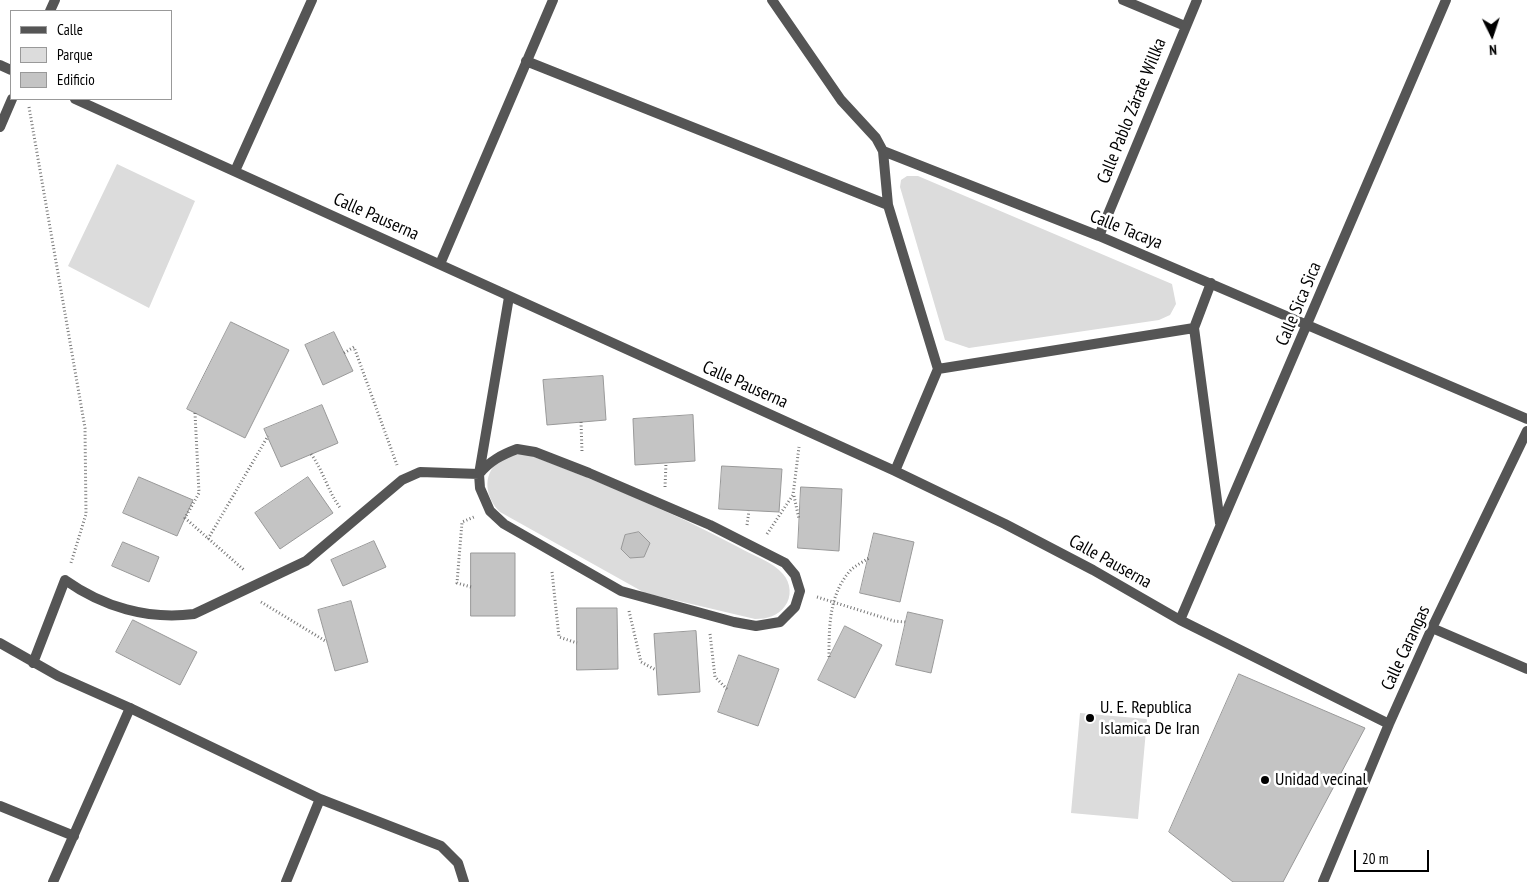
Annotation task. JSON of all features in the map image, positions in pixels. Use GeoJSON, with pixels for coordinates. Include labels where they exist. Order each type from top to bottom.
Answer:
{"type":"FeatureCollection","features":[{"type":"Feature","properties":{"kind":"street"},"geometry":{"type":"LineString","coordinates":[[236,171],[312,0]]}},
{"type":"Feature","properties":{"kind":"street"},"geometry":{"type":"LineString","coordinates":[[440,264],[553,0]]}},
{"type":"Feature","properties":{"kind":"street"},"geometry":{"type":"LineString","coordinates":[[772,0],[841,100],[876,138],[882,150],[888,205],[938,369],[895,471]]}},
{"type":"Feature","properties":{"kind":"street"},"geometry":{"type":"LineString","coordinates":[[1123,0],[1184,26]]}},
{"type":"Feature","properties":{"kind":"street","name":"Calle Pablo Zárate Willka"},"geometry":{"type":"LineString","coordinates":[[1099,236],[1184,26],[1197,0]]}},
{"type":"Feature","properties":{"kind":"street","name":"Calle Sica Sica"},"geometry":{"type":"LineString","coordinates":[[1180,620],[1446,0]]}},
{"type":"Feature","properties":{"kind":"street"},"geometry":{"type":"LineString","coordinates":[[526,61],[888,205]]}},
{"type":"Feature","properties":{"kind":"street"},"geometry":{"type":"LineString","coordinates":[[0,127],[12,100]]}},
{"type":"Feature","properties":{"kind":"street","name":"Calle Pauserna"},"geometry":{"type":"LineString","coordinates":[[77,100],[895,471],[1032,538],[1180,620],[1389,724]]}},
{"type":"Feature","properties":{"kind":"street","name":"Calle Tacaya"},"geometry":{"type":"LineString","coordinates":[[882,150],[1210,282],[1307,327],[1527,419]]}},
{"type":"Feature","properties":{"kind":"street"},"geometry":{"type":"LineString","coordinates":[[1210,282],[1194,328],[1220,524]]}},
{"type":"Feature","properties":{"kind":"street"},"geometry":{"type":"LineString","coordinates":[[33,663],[65,580],[81,591],[114,606],[149,615],[173,616],[194,614],[306,561],[402,480],[420,472],[478,474],[500,455],[517,449],[535,452],[582,470],[710,525],[784,563],[795,575],[800,592],[795,607],[780,622],[756,626],[624,592],[504,524],[490,511],[480,488],[478,474],[508,297]]}},
{"type":"Feature","properties":{"kind":"street"},"geometry":{"type":"LineString","coordinates":[[938,369],[1194,328]]}},
{"type":"Feature","properties":{"kind":"street","name":"Calle Carangas"},"geometry":{"type":"LineString","coordinates":[[1323,882],[1389,724],[1432,628],[1527,431]]}},
{"type":"Feature","properties":{"kind":"street"},"geometry":{"type":"LineString","coordinates":[[1432,628],[1527,669]]}},
{"type":"Feature","properties":{"kind":"street"},"geometry":{"type":"LineString","coordinates":[[0,643],[33,663],[320,799],[441,846],[458,863],[464,882]]}},
{"type":"Feature","properties":{"kind":"street"},"geometry":{"type":"LineString","coordinates":[[53,882],[130,708]]}},
{"type":"Feature","properties":{"kind":"street"},"geometry":{"type":"LineString","coordinates":[[286,882],[320,799]]}},
{"type":"Feature","properties":{"kind":"street"},"geometry":{"type":"LineString","coordinates":[[0,806],[74,836]]}},
{"type":"Feature","properties":{"kind":"path"},"geometry":{"type":"LineString","coordinates":[[28,106],[85,428],[86,514],[65,580]]}},
{"type":"Feature","properties":{"kind":"path"},"geometry":{"type":"LineString","coordinates":[[344,353],[354,347],[402,480]]}},
{"type":"Feature","properties":{"kind":"path"},"geometry":{"type":"LineString","coordinates":[[195,413],[199,493],[185,518],[260,584]]}},
{"type":"Feature","properties":{"kind":"path"},"geometry":{"type":"LineString","coordinates":[[581,422],[582,470]]}},
{"type":"Feature","properties":{"kind":"path"},"geometry":{"type":"LineString","coordinates":[[799,519],[794,495],[797,452],[803,429]]}},
{"type":"Feature","properties":{"kind":"path"},"geometry":{"type":"LineString","coordinates":[[208,539],[268,436]]}},
{"type":"Feature","properties":{"kind":"path"},"geometry":{"type":"LineString","coordinates":[[311,454],[323,471],[330,494],[352,524]]}},
{"type":"Feature","properties":{"kind":"path"},"geometry":{"type":"LineString","coordinates":[[757,549],[794,495]]}},
{"type":"Feature","properties":{"kind":"path"},"geometry":{"type":"LineString","coordinates":[[471,587],[457,583],[462,522],[490,511]]}},
{"type":"Feature","properties":{"kind":"path"},"geometry":{"type":"LineString","coordinates":[[550,551],[559,638],[577,643]]}},
{"type":"Feature","properties":{"kind":"path"},"geometry":{"type":"LineString","coordinates":[[829,657],[828,620],[834,601],[850,571],[869,558]]}},
{"type":"Feature","properties":{"kind":"path"},"geometry":{"type":"LineString","coordinates":[[244,591],[327,642]]}},
{"type":"Feature","properties":{"kind":"path"},"geometry":{"type":"LineString","coordinates":[[624,592],[641,662],[656,670]]}},
{"type":"Feature","properties":{"kind":"path"},"geometry":{"type":"LineString","coordinates":[[800,592],[894,621],[905,622]]}},
{"type":"Feature","properties":{"kind":"path"},"geometry":{"type":"LineString","coordinates":[[708,615],[715,677],[727,689]]}},
{"type":"Feature","properties":{"kind":"green space"},"geometry":{"type":"Polygon","coordinates":[[[117,164],[195,201],[149,308],[68,266],[117,164]]]}},
{"type":"Feature","properties":{"kind":"green space"},"geometry":{"type":"Polygon","coordinates":[[[907,176],[918,176],[1172,284],[1176,304],[1170,315],[1159,320],[969,348],[945,340],[900,187],[901,180],[907,176]]]}},
{"type":"Feature","properties":{"kind":"green space"},"geometry":{"type":"Polygon","coordinates":[[[521,452],[658,508],[768,562],[783,574],[788,582],[790,594],[787,602],[776,615],[755,619],[645,593],[500,512],[489,494],[488,480],[490,473],[499,461],[521,452]]]}},
{"type":"Feature","properties":{"kind":"green space"},"geometry":{"type":"Polygon","coordinates":[[[1080,713],[1147,719],[1138,819],[1071,813],[1080,713]]]}},
{"type":"Feature","properties":{"kind":"building"},"geometry":{"type":"Polygon","coordinates":[[[231,322],[289,350],[245,438],[187,409],[231,322]]]}},
{"type":"Feature","properties":{"kind":"building"},"geometry":{"type":"Polygon","coordinates":[[[334,332],[353,371],[323,385],[305,345],[334,332]]]}},
{"type":"Feature","properties":{"kind":"building"},"geometry":{"type":"Polygon","coordinates":[[[603,376],[606,420],[547,425],[543,380],[603,376]]]}},
{"type":"Feature","properties":{"kind":"building"},"geometry":{"type":"Polygon","coordinates":[[[322,405],[338,443],[281,467],[264,429],[322,405]]]}},
{"type":"Feature","properties":{"kind":"building"},"geometry":{"type":"Polygon","coordinates":[[[693,415],[695,461],[635,465],[633,419],[693,415]]]}},
{"type":"Feature","properties":{"kind":"building"},"geometry":{"type":"Polygon","coordinates":[[[722,466],[782,469],[779,512],[719,509],[722,466]]]}},
{"type":"Feature","properties":{"kind":"building"},"geometry":{"type":"Polygon","coordinates":[[[139,477],[193,500],[177,536],[123,513],[139,477]]]}},
{"type":"Feature","properties":{"kind":"building"},"geometry":{"type":"Polygon","coordinates":[[[308,477],[333,513],[280,549],[255,513],[308,477]]]}},
{"type":"Feature","properties":{"kind":"building"},"geometry":{"type":"Polygon","coordinates":[[[801,487],[842,489],[839,551],[798,548],[801,487]]]}},
{"type":"Feature","properties":{"kind":"building"},"geometry":{"type":"Polygon","coordinates":[[[639,532],[650,543],[644,557],[630,558],[621,549],[625,535],[639,532]]]}},
{"type":"Feature","properties":{"kind":"building"},"geometry":{"type":"Polygon","coordinates":[[[874,533],[914,542],[900,602],[860,593],[874,533]]]}},
{"type":"Feature","properties":{"kind":"building"},"geometry":{"type":"Polygon","coordinates":[[[374,541],[386,567],[343,586],[331,560],[374,541]]]}},
{"type":"Feature","properties":{"kind":"building"},"geometry":{"type":"Polygon","coordinates":[[[123,542],[159,557],[149,582],[112,566],[123,542]]]}},
{"type":"Feature","properties":{"kind":"building"},"geometry":{"type":"Polygon","coordinates":[[[471,553],[515,553],[515,616],[471,616],[471,553]]]}},
{"type":"Feature","properties":{"kind":"building"},"geometry":{"type":"Polygon","coordinates":[[[351,601],[368,662],[335,671],[318,610],[351,601]]]}},
{"type":"Feature","properties":{"kind":"building"},"geometry":{"type":"Polygon","coordinates":[[[577,608],[617,608],[618,669],[577,670],[577,608]]]}},
{"type":"Feature","properties":{"kind":"building"},"geometry":{"type":"Polygon","coordinates":[[[908,612],[943,620],[931,673],[896,665],[908,612]]]}},
{"type":"Feature","properties":{"kind":"building"},"geometry":{"type":"Polygon","coordinates":[[[133,620],[197,652],[180,685],[116,652],[133,620]]]}},
{"type":"Feature","properties":{"kind":"building"},"geometry":{"type":"Polygon","coordinates":[[[845,626],[882,645],[855,698],[818,680],[845,626]]]}},
{"type":"Feature","properties":{"kind":"building"},"geometry":{"type":"Polygon","coordinates":[[[696,631],[700,692],[658,695],[654,634],[696,631]]]}},
{"type":"Feature","properties":{"kind":"building"},"geometry":{"type":"Polygon","coordinates":[[[739,655],[779,669],[758,726],[718,712],[739,655]]]}},
{"type":"Feature","properties":{"kind":"building","name":"Unidad vecinal"},"geometry":{"type":"Polygon","coordinates":[[[1239,674],[1365,728],[1283,882],[1233,882],[1169,832],[1239,674]]]}},
{"type":"Feature","properties":{"kind":"place","name":"U. E. Republica Islamica De Iran"},"geometry":{"type":"Point","coordinates":[1090,718]}},
{"type":"Feature","properties":{"kind":"place","name":"Unidad vecinal"},"geometry":{"type":"Point","coordinates":[1265,780]}}]}
